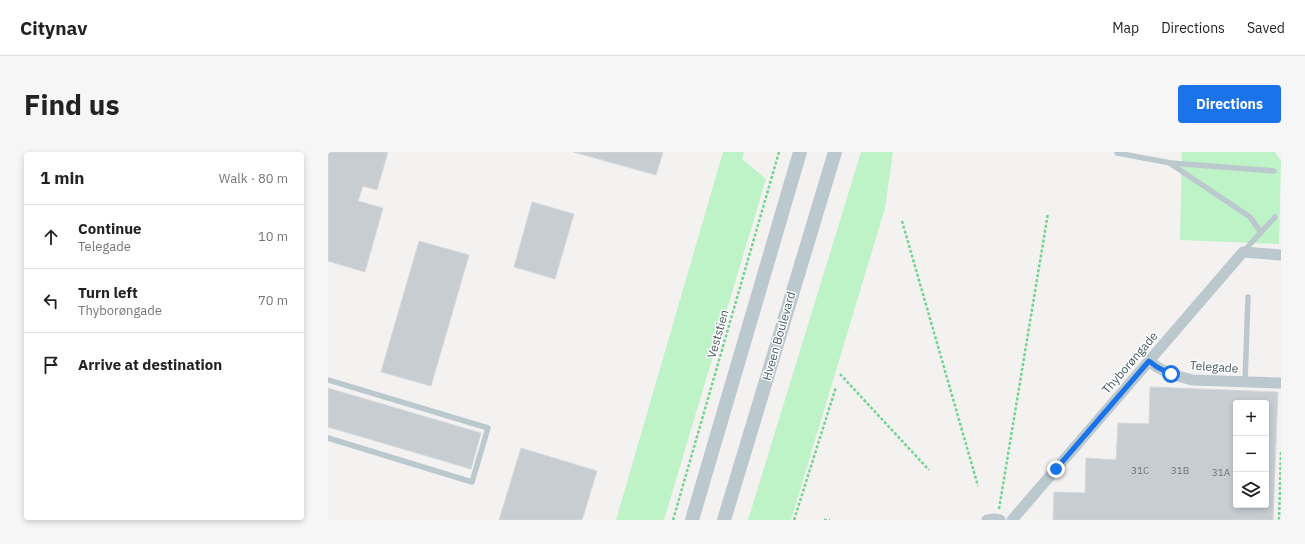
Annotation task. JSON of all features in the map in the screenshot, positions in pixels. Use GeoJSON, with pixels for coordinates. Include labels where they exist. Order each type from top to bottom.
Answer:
{"type":"FeatureCollection","features":[{"type":"Feature","properties":{"kind":"street"},"geometry":{"type":"LineString","coordinates":[[692,520],[800,152]]}},
{"type":"Feature","properties":{"kind":"street","name":"Hveen Boulevard"},"geometry":{"type":"LineString","coordinates":[[724,520],[835,152]]}},
{"type":"Feature","properties":{"kind":"street"},"geometry":{"type":"LineString","coordinates":[[1243,252],[1281,255]]}},
{"type":"Feature","properties":{"kind":"street","name":"Thyborøngade"},"geometry":{"type":"LineString","coordinates":[[1012,520],[1243,252]]}},
{"type":"Feature","properties":{"kind":"street","name":"Telegade"},"geometry":{"type":"LineString","coordinates":[[1149,361],[1171,374],[1192,380],[1281,383]]}},
{"type":"Feature","properties":{"kind":"lane"},"geometry":{"type":"LineString","coordinates":[[1117,153],[1171,164],[1274,171]]}},
{"type":"Feature","properties":{"kind":"lane"},"geometry":{"type":"LineString","coordinates":[[1171,164],[1250,217],[1261,232]]}},
{"type":"Feature","properties":{"kind":"lane"},"geometry":{"type":"LineString","coordinates":[[1243,252],[1275,217]]}},
{"type":"Feature","properties":{"kind":"lane"},"geometry":{"type":"LineString","coordinates":[[1245,382],[1248,298]]}},
{"type":"Feature","properties":{"kind":"lane"},"geometry":{"type":"LineString","coordinates":[[328,380],[488,428],[472,482],[328,438]]}},
{"type":"Feature","properties":{"kind":"path","name":"Veststien"},"geometry":{"type":"LineString","coordinates":[[673,520],[779,152]]}},
{"type":"Feature","properties":{"kind":"path"},"geometry":{"type":"LineString","coordinates":[[995,520],[1048,213]]}},
{"type":"Feature","properties":{"kind":"path"},"geometry":{"type":"LineString","coordinates":[[902,221],[978,486]]}},
{"type":"Feature","properties":{"kind":"path"},"geometry":{"type":"LineString","coordinates":[[840,374],[928,470]]}},
{"type":"Feature","properties":{"kind":"path"},"geometry":{"type":"LineString","coordinates":[[794,520],[836,387]]}},
{"type":"Feature","properties":{"kind":"path"},"geometry":{"type":"LineString","coordinates":[[1279,520],[1281,452]]}},
{"type":"Feature","properties":{"kind":"path"},"geometry":{"type":"LineString","coordinates":[[824,520],[830,520]]}},
{"type":"Feature","properties":{"kind":"green space"},"geometry":{"type":"Polygon","coordinates":[[[723,152],[744,152],[742,159],[766,179],[664,520],[616,520],[723,152]]]}},
{"type":"Feature","properties":{"kind":"green space"},"geometry":{"type":"Polygon","coordinates":[[[861,152],[893,152],[885,208],[791,520],[748,520],[861,152]]]}},
{"type":"Feature","properties":{"kind":"green space"},"geometry":{"type":"Polygon","coordinates":[[[1182,152],[1275,152],[1281,161],[1279,244],[1180,240],[1182,152]]]}},
{"type":"Feature","properties":{"kind":"building"},"geometry":{"type":"Polygon","coordinates":[[[328,152],[388,152],[377,190],[363,186],[358,201],[383,208],[365,272],[328,261],[328,152]]]}},
{"type":"Feature","properties":{"kind":"building"},"geometry":{"type":"Polygon","coordinates":[[[573,152],[663,152],[656,175],[573,152]]]}},
{"type":"Feature","properties":{"kind":"building"},"geometry":{"type":"Polygon","coordinates":[[[532,202],[574,214],[555,279],[514,267],[532,202]]]}},
{"type":"Feature","properties":{"kind":"building"},"geometry":{"type":"Polygon","coordinates":[[[419,241],[469,255],[431,386],[381,372],[419,241]]]}},
{"type":"Feature","properties":{"kind":"building"},"geometry":{"type":"Polygon","coordinates":[[[1150,387],[1278,392],[1273,520],[1053,520],[1054,492],[1085,493],[1086,458],[1116,460],[1118,423],[1149,424],[1150,387]]]}},
{"type":"Feature","properties":{"kind":"building"},"geometry":{"type":"Polygon","coordinates":[[[328,388],[481,433],[471,469],[328,427],[328,388]]]}},
{"type":"Feature","properties":{"kind":"building"},"geometry":{"type":"Polygon","coordinates":[[[521,448],[597,471],[582,520],[499,520],[521,448]]]}},
{"type":"Feature","properties":{"kind":"route"},"geometry":{"type":"LineString","coordinates":[[1056,469],[1149,361],[1171,374]]}}]}
